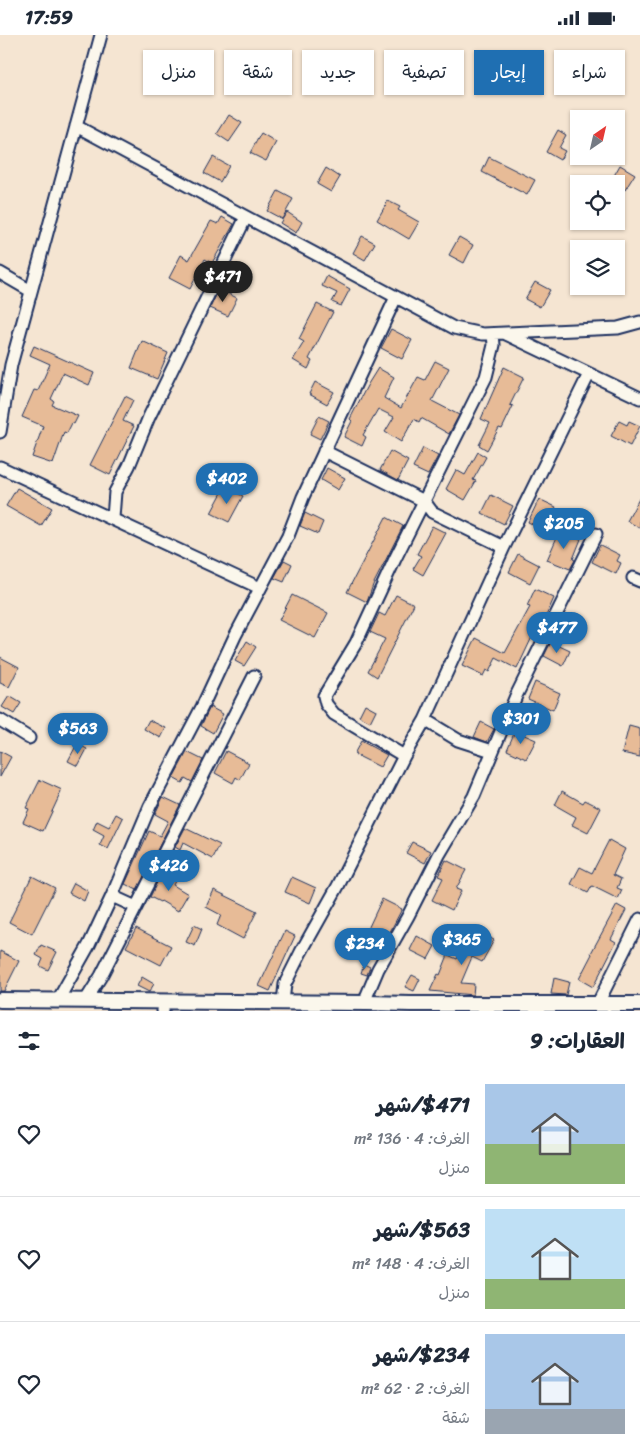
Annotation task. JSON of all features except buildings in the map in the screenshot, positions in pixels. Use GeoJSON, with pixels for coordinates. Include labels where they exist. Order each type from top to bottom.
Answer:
{"type":"FeatureCollection","features":[{"type":"Feature","properties":{"kind":"street"},"geometry":{"type":"LineString","coordinates":[[0,432],[11,365],[101,35]]}},
{"type":"Feature","properties":{"kind":"street"},"geometry":{"type":"LineString","coordinates":[[76,126],[454,328],[483,335],[618,328],[640,322]]}},
{"type":"Feature","properties":{"kind":"street"},"geometry":{"type":"LineString","coordinates":[[113,518],[115,492],[129,466],[149,417],[246,217]]}},
{"type":"Feature","properties":{"kind":"street"},"geometry":{"type":"LineString","coordinates":[[0,273],[31,291]]}},
{"type":"Feature","properties":{"kind":"street"},"geometry":{"type":"LineString","coordinates":[[58,1000],[89,945],[150,806],[202,707],[235,636],[288,536],[296,511],[396,297]]}},
{"type":"Feature","properties":{"kind":"street"},"geometry":{"type":"LineString","coordinates":[[498,334],[640,398]]}},
{"type":"Feature","properties":{"kind":"street"},"geometry":{"type":"LineString","coordinates":[[404,756],[334,714],[326,704],[324,695],[356,643],[486,377],[498,334]]}},
{"type":"Feature","properties":{"kind":"street"},"geometry":{"type":"LineString","coordinates":[[282,1002],[285,984],[301,951],[338,886],[404,756],[425,720],[504,547],[589,374]]}},
{"type":"Feature","properties":{"kind":"street"},"geometry":{"type":"LineString","coordinates":[[324,451],[424,501],[432,512],[504,547]]}},
{"type":"Feature","properties":{"kind":"street"},"geometry":{"type":"LineString","coordinates":[[0,467],[260,588]]}},
{"type":"Feature","properties":{"kind":"street"},"geometry":{"type":"LineString","coordinates":[[367,1003],[367,995],[378,969],[412,908],[438,855],[474,795],[516,696],[596,533]]}},
{"type":"Feature","properties":{"kind":"street"},"geometry":{"type":"LineString","coordinates":[[86,1000],[101,976],[254,676]]}},
{"type":"Feature","properties":{"kind":"street"},"geometry":{"type":"LineString","coordinates":[[0,720],[29,738]]}},
{"type":"Feature","properties":{"kind":"street"},"geometry":{"type":"LineString","coordinates":[[425,720],[458,740],[492,751]]}},
{"type":"Feature","properties":{"kind":"street"},"geometry":{"type":"LineString","coordinates":[[112,896],[136,907]]}},
{"type":"Feature","properties":{"kind":"street"},"geometry":{"type":"LineString","coordinates":[[597,1005],[640,919]]}},
{"type":"Feature","properties":{"kind":"street"},"geometry":{"type":"LineString","coordinates":[[0,1000],[86,1000],[112,1006],[210,1006],[282,1002],[351,1007],[367,1003],[409,1008],[527,1003],[632,1006]]}}]}
